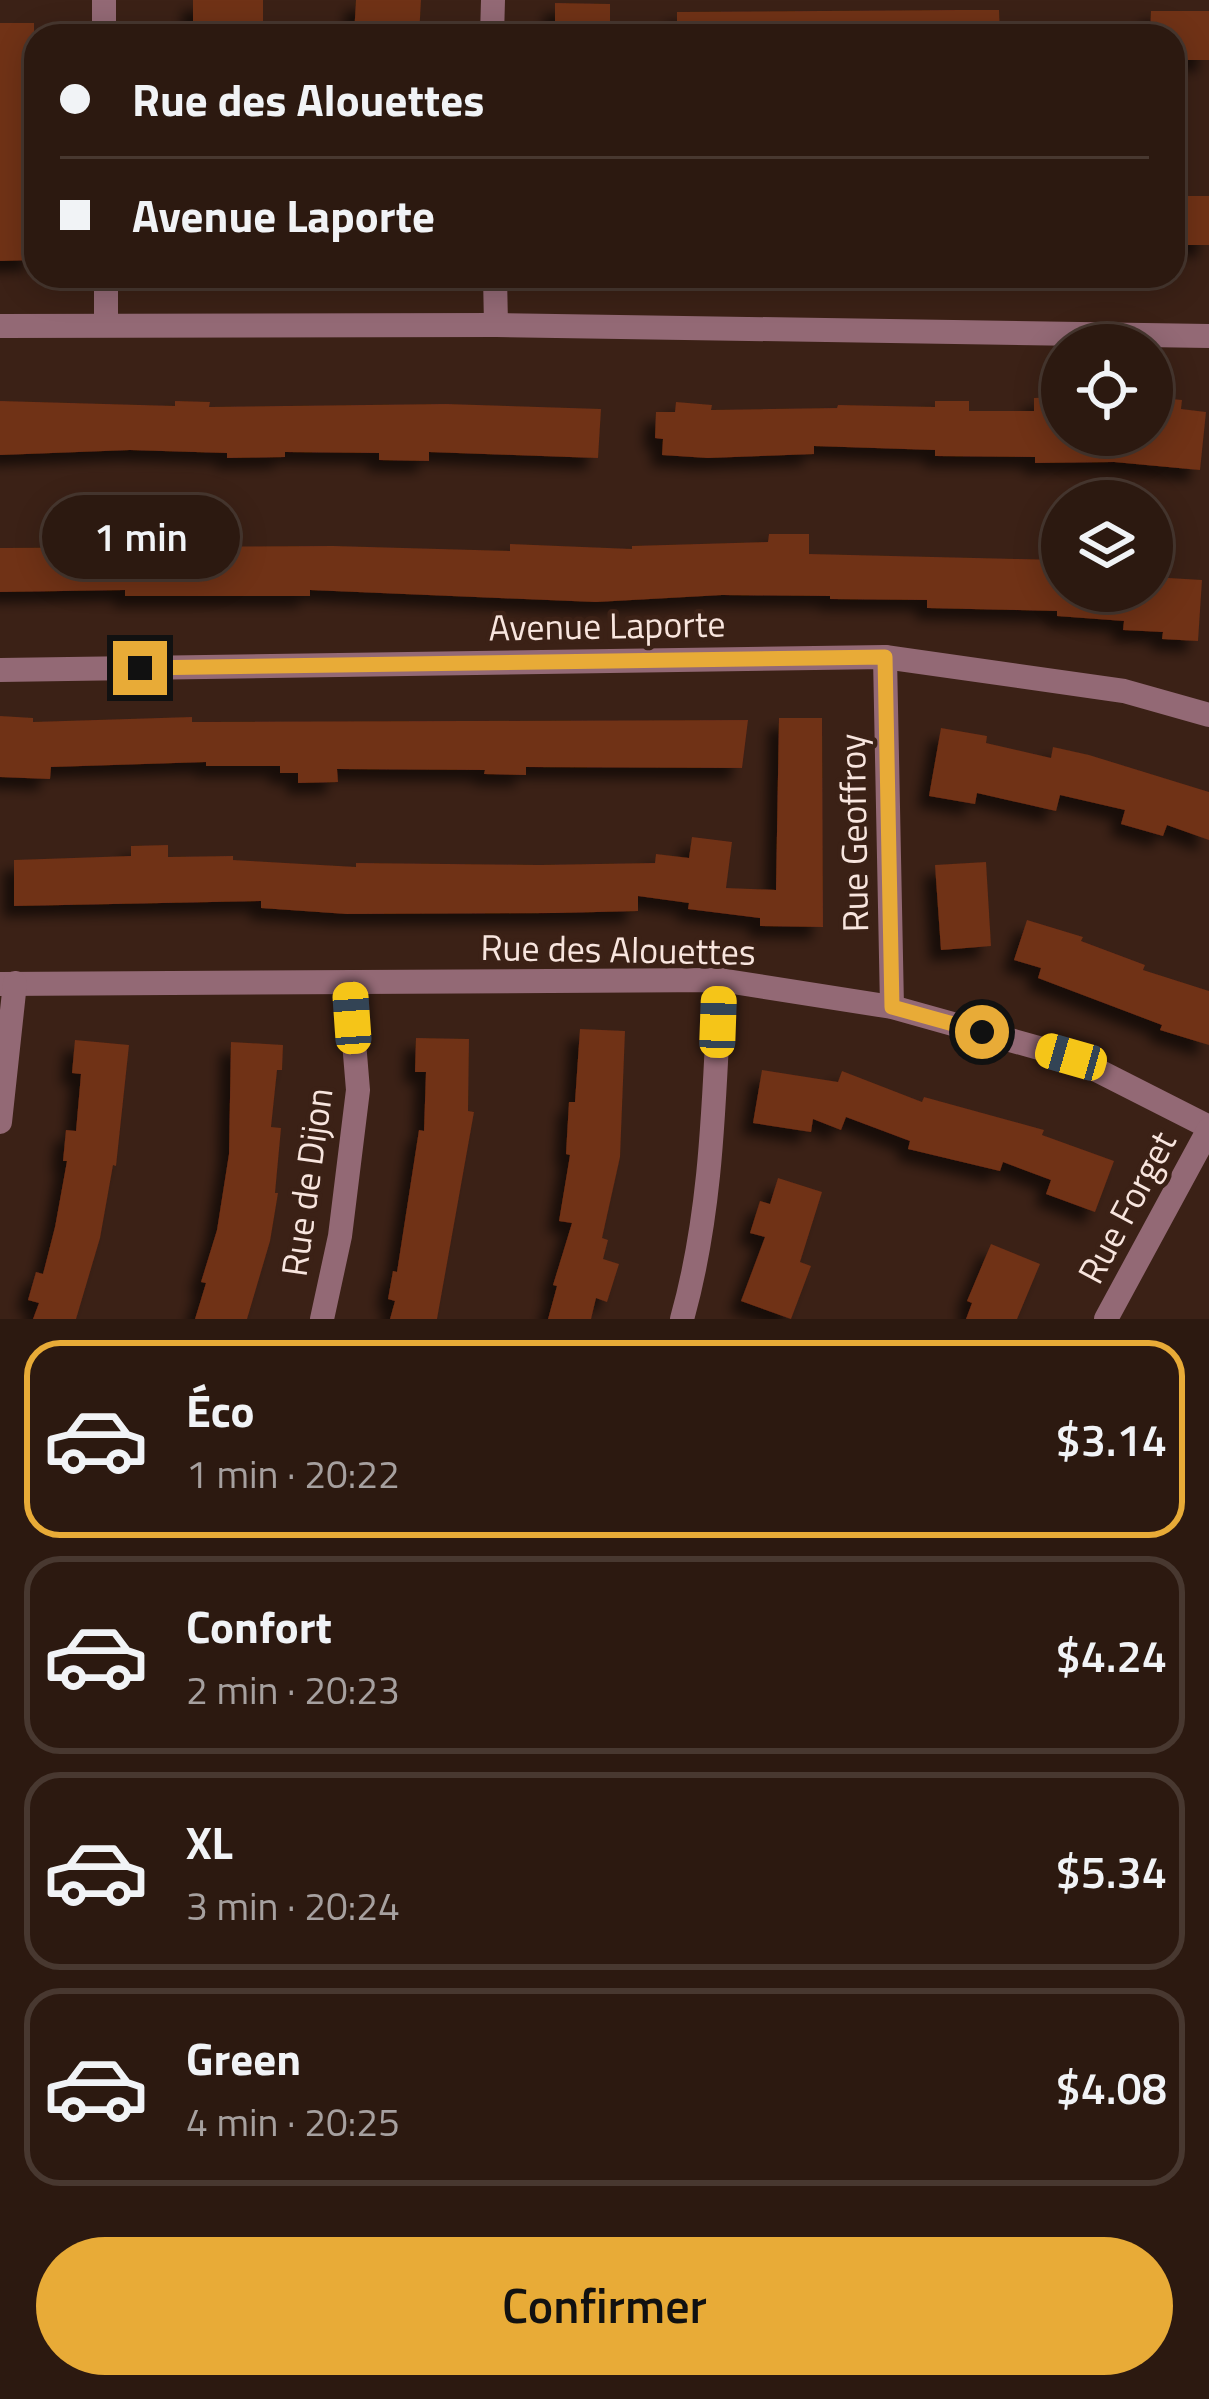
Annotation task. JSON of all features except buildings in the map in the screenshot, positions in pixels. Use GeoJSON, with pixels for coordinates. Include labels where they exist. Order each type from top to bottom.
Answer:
{"type":"FeatureCollection","features":[{"type":"Feature","properties":{"kind":"street"},"geometry":{"type":"LineString","coordinates":[[106,288],[106,324]]}},
{"type":"Feature","properties":{"kind":"street"},"geometry":{"type":"LineString","coordinates":[[496,288],[496,325]]}},
{"type":"Feature","properties":{"kind":"street"},"geometry":{"type":"LineString","coordinates":[[0,326],[496,325],[1209,336]]}},
{"type":"Feature","properties":{"kind":"street","name":"Avenue Laporte"},"geometry":{"type":"LineString","coordinates":[[0,670],[885,657],[1124,691],[1209,715]]}},
{"type":"Feature","properties":{"kind":"street","name":"Rue Geoffroy"},"geometry":{"type":"LineString","coordinates":[[885,657],[892,1007]]}},
{"type":"Feature","properties":{"kind":"street"},"geometry":{"type":"LineString","coordinates":[[682,1319],[692,1284],[711,1150],[719,980]]}},
{"type":"Feature","properties":{"kind":"street","name":"Rue des Alouettes"},"geometry":{"type":"LineString","coordinates":[[8,984],[719,980],[892,1007],[1071,1057],[1209,1128]]}},
{"type":"Feature","properties":{"kind":"street","name":"Rue de Dijon"},"geometry":{"type":"LineString","coordinates":[[322,1319],[340,1236],[358,1090],[349,982]]}},
{"type":"Feature","properties":{"kind":"street"},"geometry":{"type":"LineString","coordinates":[[0,1122],[8,984]]}},
{"type":"Feature","properties":{"kind":"street","name":"Rue Forget"},"geometry":{"type":"LineString","coordinates":[[1106,1319],[1209,1128]]}},
{"type":"Feature","properties":{"kind":"route"},"geometry":{"type":"LineString","coordinates":[[140,668],[885,657],[892,1007],[982,1032]]}}]}
